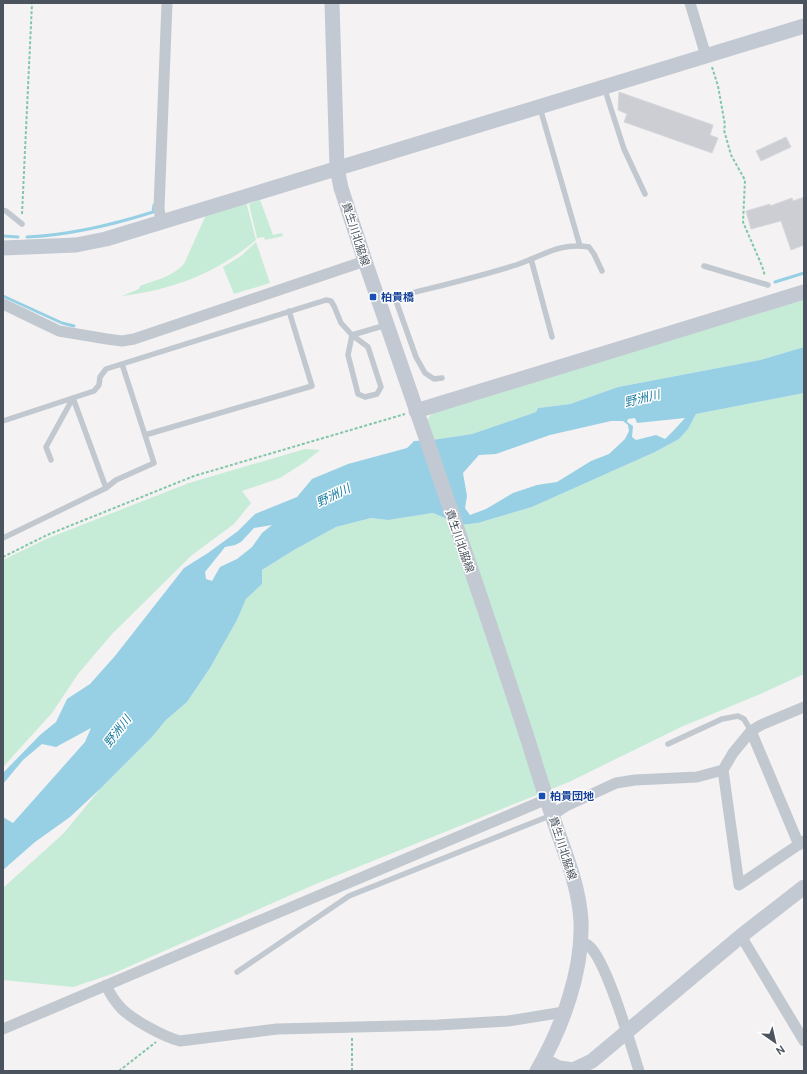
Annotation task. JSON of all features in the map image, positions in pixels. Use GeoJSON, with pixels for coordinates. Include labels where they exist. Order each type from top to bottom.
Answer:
{"type":"FeatureCollection","features":[{"type":"Feature","properties":{"kind":"street"},"geometry":{"type":"LineString","coordinates":[[161,222],[159,208],[167,3]]}},
{"type":"Feature","properties":{"kind":"street","name":"貴生川北脇線"},"geometry":{"type":"LineString","coordinates":[[332,3],[337,168],[342,188],[365,262],[522,720],[576,887],[580,905],[581,942],[571,992],[564,1012],[540,1065]]}},
{"type":"Feature","properties":{"kind":"street"},"geometry":{"type":"LineString","coordinates":[[690,3],[706,56]]}},
{"type":"Feature","properties":{"kind":"street"},"geometry":{"type":"LineString","coordinates":[[3,248],[76,245],[106,239],[804,26]]}},
{"type":"Feature","properties":{"kind":"street"},"geometry":{"type":"LineString","coordinates":[[3,304],[59,331],[122,341],[134,339],[365,262]]}},
{"type":"Feature","properties":{"kind":"street"},"geometry":{"type":"LineString","coordinates":[[418,417],[804,292]]}},
{"type":"Feature","properties":{"kind":"street"},"geometry":{"type":"LineString","coordinates":[[751,731],[801,843],[739,885],[723,770],[733,753],[751,731],[760,725],[803,711]]}},
{"type":"Feature","properties":{"kind":"street"},"geometry":{"type":"LineString","coordinates":[[552,815],[566,806],[616,783],[635,780],[696,777],[723,770]]}},
{"type":"Feature","properties":{"kind":"street"},"geometry":{"type":"LineString","coordinates":[[3,1029],[547,799]]}},
{"type":"Feature","properties":{"kind":"street"},"geometry":{"type":"LineString","coordinates":[[540,1065],[573,1070],[592,1061],[741,936],[804,887]]}},
{"type":"Feature","properties":{"kind":"street"},"geometry":{"type":"LineString","coordinates":[[741,936],[804,1041]]}},
{"type":"Feature","properties":{"kind":"street"},"geometry":{"type":"LineString","coordinates":[[581,942],[589,946],[600,961],[627,1032],[639,1071]]}},
{"type":"Feature","properties":{"kind":"street"},"geometry":{"type":"LineString","coordinates":[[106,985],[112,998],[123,1010],[165,1035],[180,1041],[277,1029],[438,1025],[508,1021],[564,1012]]}},
{"type":"Feature","properties":{"kind":"lane"},"geometry":{"type":"LineString","coordinates":[[604,87],[624,149],[645,194]]}},
{"type":"Feature","properties":{"kind":"lane"},"geometry":{"type":"LineString","coordinates":[[539,106],[580,246]]}},
{"type":"Feature","properties":{"kind":"lane"},"geometry":{"type":"LineString","coordinates":[[3,210],[22,224]]}},
{"type":"Feature","properties":{"kind":"lane"},"geometry":{"type":"LineString","coordinates":[[379,302],[517,264],[568,246],[589,247],[602,271]]}},
{"type":"Feature","properties":{"kind":"lane"},"geometry":{"type":"LineString","coordinates":[[531,259],[552,337]]}},
{"type":"Feature","properties":{"kind":"lane"},"geometry":{"type":"LineString","coordinates":[[704,266],[768,285]]}},
{"type":"Feature","properties":{"kind":"lane"},"geometry":{"type":"LineString","coordinates":[[395,298],[416,357],[425,373],[434,379],[442,378]]}},
{"type":"Feature","properties":{"kind":"lane"},"geometry":{"type":"LineString","coordinates":[[3,421],[94,391],[100,385],[100,377],[106,369],[326,300],[331,301],[340,323],[352,335],[368,347],[382,388],[377,394],[365,397],[358,394],[348,355],[352,335]]}},
{"type":"Feature","properties":{"kind":"lane"},"geometry":{"type":"LineString","coordinates":[[145,435],[312,386],[289,311]]}},
{"type":"Feature","properties":{"kind":"lane"},"geometry":{"type":"LineString","coordinates":[[352,335],[387,325]]}},
{"type":"Feature","properties":{"kind":"lane"},"geometry":{"type":"LineString","coordinates":[[3,538],[106,488],[116,480],[154,463],[122,364]]}},
{"type":"Feature","properties":{"kind":"lane"},"geometry":{"type":"LineString","coordinates":[[51,460],[46,446],[73,398]]}},
{"type":"Feature","properties":{"kind":"lane"},"geometry":{"type":"LineString","coordinates":[[73,398],[106,488]]}},
{"type":"Feature","properties":{"kind":"lane"},"geometry":{"type":"LineString","coordinates":[[668,744],[722,719],[738,716],[744,719],[751,731]]}},
{"type":"Feature","properties":{"kind":"lane"},"geometry":{"type":"LineString","coordinates":[[237,972],[349,896],[552,815]]}},
{"type":"Feature","properties":{"kind":"path"},"geometry":{"type":"LineString","coordinates":[[22,224],[32,3]]}},
{"type":"Feature","properties":{"kind":"path"},"geometry":{"type":"LineString","coordinates":[[706,56],[709,60],[718,86],[725,125],[724,130],[731,155],[745,180],[743,222],[762,266],[768,285]]}},
{"type":"Feature","properties":{"kind":"path"},"geometry":{"type":"LineString","coordinates":[[3,557],[47,535],[194,476],[418,417]]}},
{"type":"Feature","properties":{"kind":"path"},"geometry":{"type":"LineString","coordinates":[[352,1071],[353,1026]]}},
{"type":"Feature","properties":{"kind":"path"},"geometry":{"type":"LineString","coordinates":[[119,1071],[165,1035]]}},
{"type":"Feature","properties":{"kind":"green space"},"geometry":{"type":"Polygon","coordinates":[[[260,200],[273,235],[282,233],[283,236],[265,240],[264,237],[257,238],[249,204],[260,200]]]}},
{"type":"Feature","properties":{"kind":"green space"},"geometry":{"type":"Polygon","coordinates":[[[246,202],[256,240],[241,252],[210,271],[193,278],[159,289],[122,296],[139,289],[140,286],[169,275],[184,264],[206,215],[246,202]]]}},
{"type":"Feature","properties":{"kind":"green space"},"geometry":{"type":"Polygon","coordinates":[[[256,242],[270,283],[234,294],[223,267],[241,256],[256,242]]]}},
{"type":"Feature","properties":{"kind":"green space"},"geometry":{"type":"Polygon","coordinates":[[[804,300],[804,347],[760,360],[618,387],[570,404],[538,408],[536,412],[472,434],[432,440],[429,432],[427,422],[428,418],[434,411],[804,300]]]}},
{"type":"Feature","properties":{"kind":"green space"},"geometry":{"type":"Polygon","coordinates":[[[804,393],[804,674],[681,727],[569,782],[318,883],[112,974],[73,987],[3,980],[3,888],[64,833],[100,789],[152,737],[166,720],[187,702],[210,668],[237,620],[246,599],[262,584],[262,570],[294,550],[336,527],[371,518],[388,520],[433,513],[461,525],[478,523],[532,507],[655,452],[679,439],[688,429],[696,414],[804,393]]]}},
{"type":"Feature","properties":{"kind":"green space"},"geometry":{"type":"Polygon","coordinates":[[[305,449],[320,450],[305,462],[280,478],[242,491],[251,503],[234,524],[192,555],[112,634],[78,674],[52,713],[3,767],[3,560],[46,539],[189,483],[305,449]]]}},
{"type":"Feature","properties":{"kind":"water","name":"野洲川"},"geometry":{"type":"Polygon","coordinates":[[[804,347],[804,393],[696,414],[688,429],[679,439],[655,452],[532,507],[478,523],[461,525],[433,513],[388,520],[371,518],[336,527],[294,550],[262,570],[262,584],[246,599],[237,620],[210,668],[187,702],[166,720],[152,737],[70,817],[35,842],[3,870],[3,817],[13,823],[85,742],[91,728],[56,747],[42,744],[23,760],[3,784],[3,773],[40,735],[56,722],[67,699],[90,684],[115,656],[184,568],[238,531],[255,514],[297,497],[312,479],[348,464],[407,448],[414,441],[472,434],[536,412],[538,408],[570,404],[618,387],[760,360],[804,347]],[[635,418],[628,419],[627,422],[633,426],[632,437],[636,440],[656,435],[665,439],[685,418],[637,423],[635,418]],[[611,421],[550,435],[496,454],[479,455],[463,473],[467,496],[465,508],[470,515],[486,509],[513,493],[537,485],[557,482],[591,461],[609,454],[625,439],[629,431],[628,425],[623,421],[611,421]],[[272,525],[254,528],[241,542],[225,547],[205,572],[206,579],[212,581],[220,567],[237,559],[252,547],[262,533],[272,525]]]}},
{"type":"Feature","properties":{"kind":"building"},"geometry":{"type":"Polygon","coordinates":[[[619,92],[713,125],[710,135],[718,138],[712,153],[624,122],[627,114],[618,110],[619,92]]]}},
{"type":"Feature","properties":{"kind":"building"},"geometry":{"type":"Polygon","coordinates":[[[786,137],[791,147],[761,161],[756,151],[786,137]]]}},
{"type":"Feature","properties":{"kind":"building"},"geometry":{"type":"Polygon","coordinates":[[[804,197],[804,245],[791,250],[781,221],[751,229],[746,211],[770,204],[770,206],[792,198],[793,201],[804,197]]]}},
{"type":"Feature","properties":{"kind":"waterway"},"geometry":{"type":"LineString","coordinates":[[27,237],[75,232],[107,225],[153,212],[154,205]]}},
{"type":"Feature","properties":{"kind":"waterway"},"geometry":{"type":"LineString","coordinates":[[3,236],[18,237]]}},
{"type":"Feature","properties":{"kind":"waterway"},"geometry":{"type":"LineString","coordinates":[[775,282],[804,273]]}},
{"type":"Feature","properties":{"kind":"waterway"},"geometry":{"type":"LineString","coordinates":[[3,296],[62,323],[74,326]]}},
{"type":"Feature","properties":{"kind":"place","name":"柏貴橋"},"geometry":{"type":"Point","coordinates":[373,297]}},
{"type":"Feature","properties":{"kind":"place","name":"柏貴団地"},"geometry":{"type":"Point","coordinates":[542,796]}}]}
